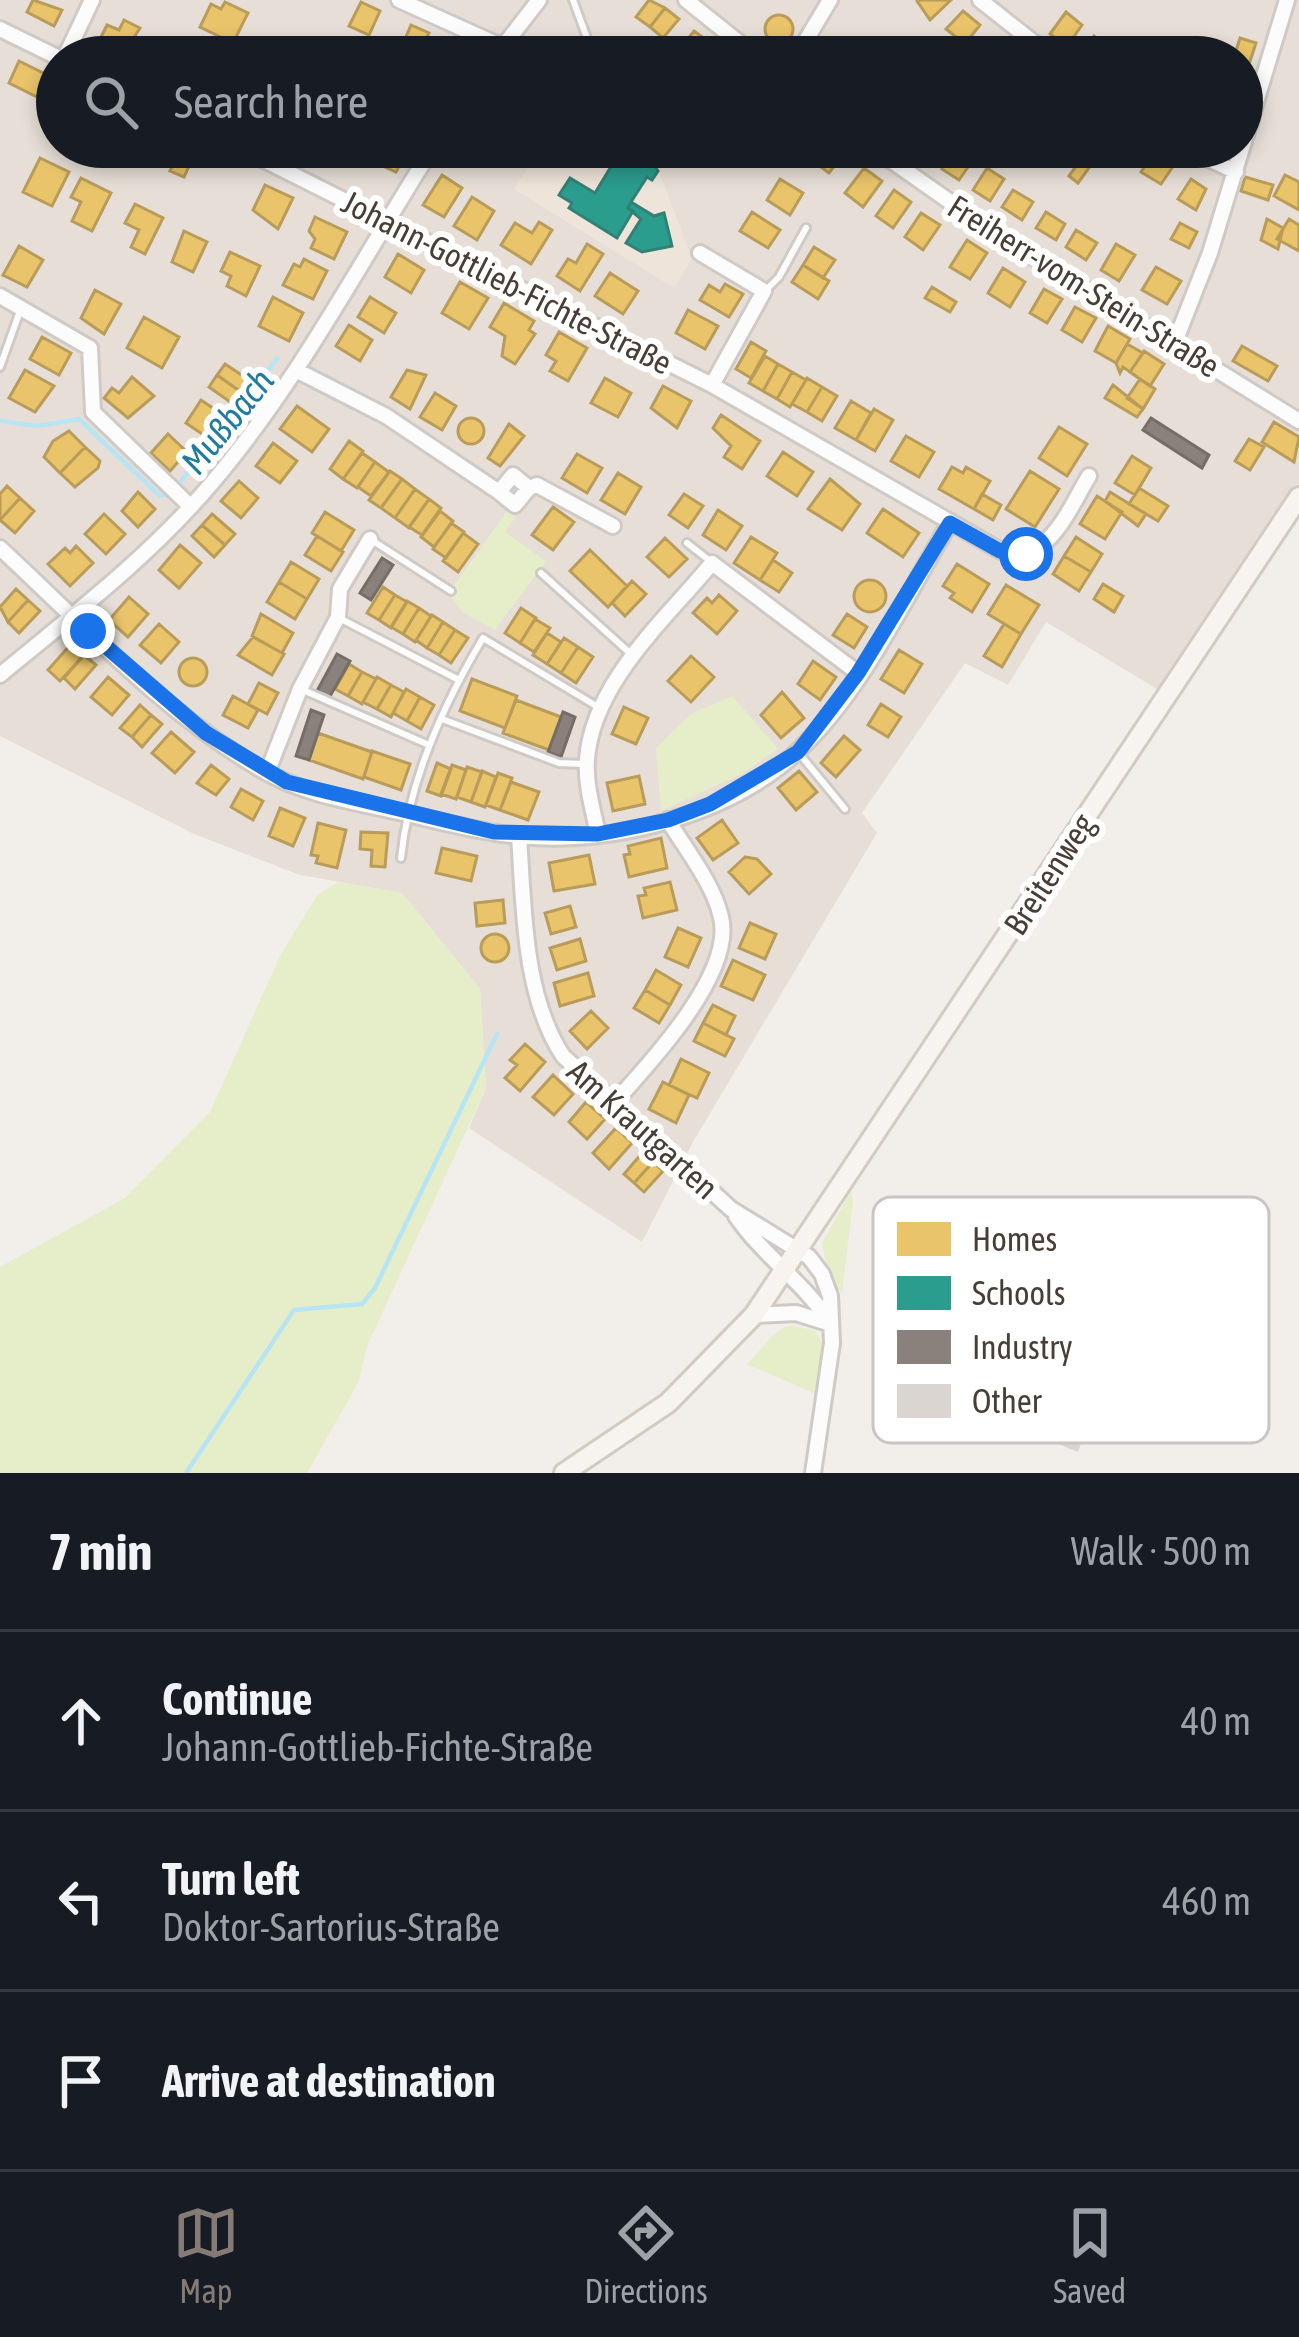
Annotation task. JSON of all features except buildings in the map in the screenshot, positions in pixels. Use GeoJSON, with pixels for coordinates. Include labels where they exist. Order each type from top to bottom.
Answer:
{"type":"FeatureCollection","features":[{"type":"Feature","properties":{"kind":"main road","name":"Breitenweg"},"geometry":{"type":"LineString","coordinates":[[564,1473],[668,1403],[754,1315],[1299,497]]}},
{"type":"Feature","properties":{"kind":"street"},"geometry":{"type":"LineString","coordinates":[[72,36],[92,0]]}},
{"type":"Feature","properties":{"kind":"street"},"geometry":{"type":"LineString","coordinates":[[399,0],[468,36]]}},
{"type":"Feature","properties":{"kind":"street"},"geometry":{"type":"LineString","coordinates":[[511,36],[539,0]]}},
{"type":"Feature","properties":{"kind":"street"},"geometry":{"type":"LineString","coordinates":[[686,0],[731,36]]}},
{"type":"Feature","properties":{"kind":"street"},"geometry":{"type":"LineString","coordinates":[[809,36],[830,0]]}},
{"type":"Feature","properties":{"kind":"street"},"geometry":{"type":"LineString","coordinates":[[980,0],[1025,36]]}},
{"type":"Feature","properties":{"kind":"street"},"geometry":{"type":"LineString","coordinates":[[1263,79],[1286,0]]}},
{"type":"Feature","properties":{"kind":"street"},"geometry":{"type":"LineString","coordinates":[[0,29],[36,46]]}},
{"type":"Feature","properties":{"kind":"street","name":"Johann-Gottlieb-Fichte-Straße"},"geometry":{"type":"LineString","coordinates":[[280,168],[712,385],[1000,551],[1035,551],[1089,476]]}},
{"type":"Feature","properties":{"kind":"street"},"geometry":{"type":"LineString","coordinates":[[0,675],[73,616],[191,507],[296,370],[420,168]]}},
{"type":"Feature","properties":{"kind":"street","name":"Freiherr-vom-Stein-Straße"},"geometry":{"type":"LineString","coordinates":[[902,168],[993,232],[1299,421]]}},
{"type":"Feature","properties":{"kind":"street"},"geometry":{"type":"LineString","coordinates":[[1228,168],[1236,172]]}},
{"type":"Feature","properties":{"kind":"street"},"geometry":{"type":"LineString","coordinates":[[1175,342],[1237,168]]}},
{"type":"Feature","properties":{"kind":"street"},"geometry":{"type":"LineString","coordinates":[[700,253],[764,291]]}},
{"type":"Feature","properties":{"kind":"street","name":"Johann-Gottlieb-Fichte-Straße"},"geometry":{"type":"LineString","coordinates":[[712,385],[764,291]]}},
{"type":"Feature","properties":{"kind":"street"},"geometry":{"type":"LineString","coordinates":[[0,296],[90,348],[92,412],[191,507]]}},
{"type":"Feature","properties":{"kind":"street"},"geometry":{"type":"LineString","coordinates":[[296,370],[386,416],[499,492],[513,475],[529,488],[537,485],[613,526]]}},
{"type":"Feature","properties":{"kind":"street"},"geometry":{"type":"LineString","coordinates":[[0,548],[178,710],[267,772],[324,795],[519,836],[598,834],[668,820],[744,788],[798,752],[858,673],[950,523]]}},
{"type":"Feature","properties":{"kind":"street"},"geometry":{"type":"LineString","coordinates":[[267,772],[300,688],[338,617],[340,590],[370,539]]}},
{"type":"Feature","properties":{"kind":"street"},"geometry":{"type":"LineString","coordinates":[[598,834],[586,764],[601,709],[634,656],[712,563],[858,673]]}},
{"type":"Feature","properties":{"kind":"street"},"geometry":{"type":"LineString","coordinates":[[613,1104],[677,1029],[723,932],[716,901],[668,820]]}},
{"type":"Feature","properties":{"kind":"street","name":"Am Krautgarten"},"geometry":{"type":"LineString","coordinates":[[519,836],[541,1013],[563,1056],[731,1209],[785,1271]]}},
{"type":"Feature","properties":{"kind":"street","name":"Am Krautgarten"},"geometry":{"type":"LineString","coordinates":[[731,1209],[799,1250]]}},
{"type":"Feature","properties":{"kind":"street"},"geometry":{"type":"LineString","coordinates":[[799,1250],[826,1283],[831,1324],[814,1473]]}},
{"type":"Feature","properties":{"kind":"street"},"geometry":{"type":"LineString","coordinates":[[785,1271],[814,1298],[831,1324]]}},
{"type":"Feature","properties":{"kind":"street"},"geometry":{"type":"LineString","coordinates":[[754,1315],[796,1313],[831,1324]]}},
{"type":"Feature","properties":{"kind":"lane"},"geometry":{"type":"LineString","coordinates":[[573,0],[586,36]]}},
{"type":"Feature","properties":{"kind":"lane"},"geometry":{"type":"LineString","coordinates":[[764,291],[779,277],[806,228]]}},
{"type":"Feature","properties":{"kind":"lane"},"geometry":{"type":"LineString","coordinates":[[0,367],[21,308]]}},
{"type":"Feature","properties":{"kind":"lane"},"geometry":{"type":"LineString","coordinates":[[370,539],[451,591]]}},
{"type":"Feature","properties":{"kind":"lane"},"geometry":{"type":"LineString","coordinates":[[686,543],[712,563]]}},
{"type":"Feature","properties":{"kind":"lane"},"geometry":{"type":"LineString","coordinates":[[542,573],[634,656]]}},
{"type":"Feature","properties":{"kind":"lane"},"geometry":{"type":"LineString","coordinates":[[338,617],[458,680]]}},
{"type":"Feature","properties":{"kind":"lane"},"geometry":{"type":"LineString","coordinates":[[401,858],[407,814],[430,746],[458,680],[483,638],[601,709]]}},
{"type":"Feature","properties":{"kind":"lane"},"geometry":{"type":"LineString","coordinates":[[300,688],[430,746]]}},
{"type":"Feature","properties":{"kind":"lane"},"geometry":{"type":"LineString","coordinates":[[441,718],[559,763],[586,764]]}},
{"type":"Feature","properties":{"kind":"lane"},"geometry":{"type":"LineString","coordinates":[[798,752],[844,809]]}},
{"type":"Feature","properties":{"kind":"shaded area"},"geometry":{"type":"Polygon","coordinates":[[[0,0],[1299,0],[1299,483],[1157,689],[1046,622],[1008,685],[965,663],[862,813],[877,833],[693,1142],[642,1242],[469,1128],[486,1088],[480,989],[402,893],[300,875],[194,834],[0,736],[0,0]]]}},
{"type":"Feature","properties":{"kind":"shaded area"},"geometry":{"type":"Polygon","coordinates":[[[528,168],[658,168],[692,259],[674,288],[514,189],[528,168]]]}},
{"type":"Feature","properties":{"kind":"green space"},"geometry":{"type":"Polygon","coordinates":[[[508,510],[515,518],[505,532],[546,561],[495,630],[462,612],[449,593],[508,510]]]}},
{"type":"Feature","properties":{"kind":"green space"},"geometry":{"type":"Polygon","coordinates":[[[732,696],[778,749],[741,774],[661,811],[656,748],[691,714],[732,696]]]}},
{"type":"Feature","properties":{"kind":"green space"},"geometry":{"type":"Polygon","coordinates":[[[338,882],[402,893],[480,989],[486,1088],[367,1346],[358,1383],[307,1473],[0,1473],[0,1267],[125,1198],[210,1112],[281,954],[318,894],[338,882]]]}},
{"type":"Feature","properties":{"kind":"green space"},"geometry":{"type":"Polygon","coordinates":[[[851,1191],[842,1293],[829,1278],[822,1243],[851,1191]]]}},
{"type":"Feature","properties":{"kind":"green space"},"geometry":{"type":"Polygon","coordinates":[[[790,1325],[816,1331],[822,1344],[818,1395],[747,1364],[776,1332],[790,1325]]]}},
{"type":"Feature","properties":{"kind":"waterway","name":"Mußbach"},"geometry":{"type":"LineString","coordinates":[[177,486],[277,359]]}},
{"type":"Feature","properties":{"kind":"waterway","name":"Mußbach"},"geometry":{"type":"LineString","coordinates":[[0,421],[37,426],[79,419],[160,496],[169,494]]}},
{"type":"Feature","properties":{"kind":"waterway"},"geometry":{"type":"LineString","coordinates":[[186,1473],[294,1310],[362,1304],[375,1288],[497,1034]]}},
{"type":"Feature","properties":{"kind":"route"},"geometry":{"type":"LineString","coordinates":[[88,631],[206,733],[287,782],[324,795],[494,832],[549,837],[598,834],[668,820],[710,804],[775,770],[798,752],[858,673],[950,523],[1000,551],[1026,554]]}}]}
